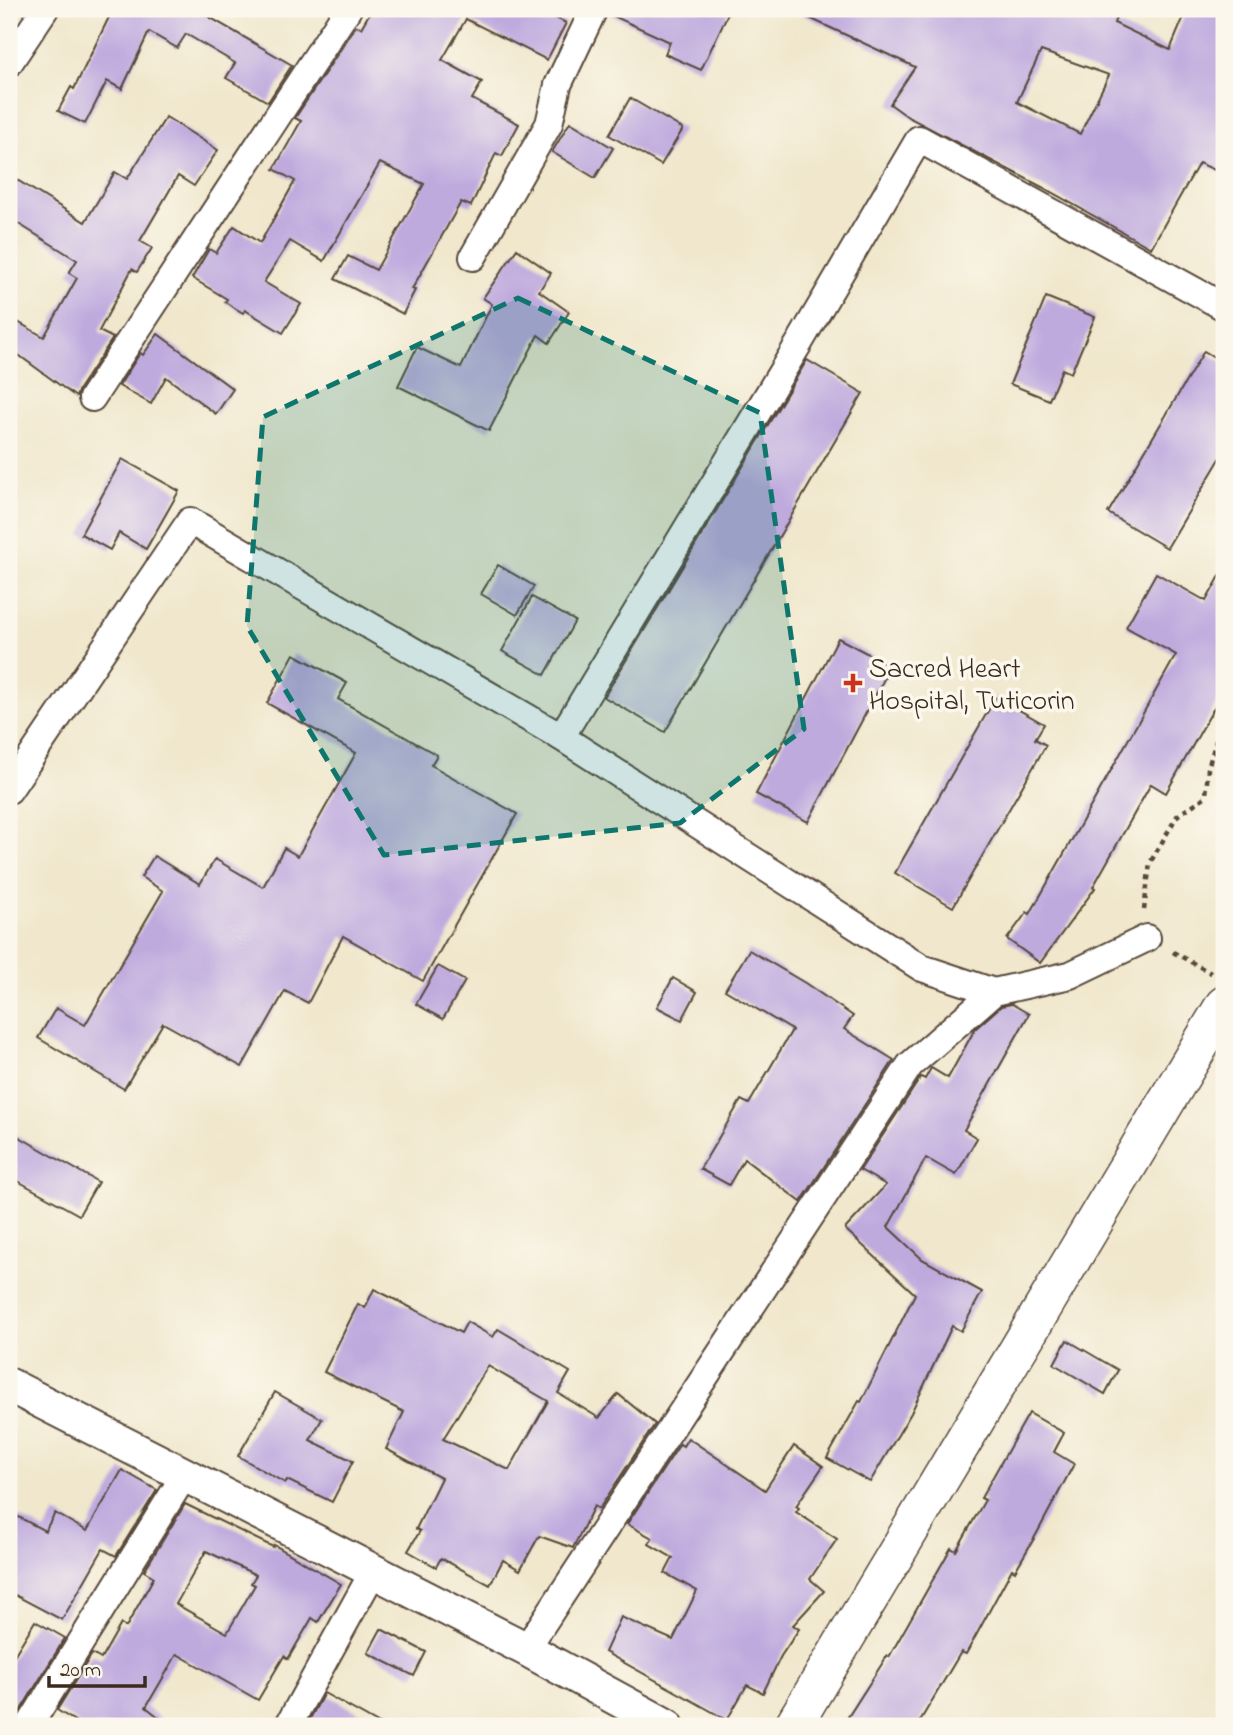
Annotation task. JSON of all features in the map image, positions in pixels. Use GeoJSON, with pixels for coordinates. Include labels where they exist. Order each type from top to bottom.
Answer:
{"type":"FeatureCollection","features":[{"type":"Feature","properties":{"kind":"main road"},"geometry":{"type":"LineString","coordinates":[[793,1726],[1219,989]]}},
{"type":"Feature","properties":{"kind":"street"},"geometry":{"type":"LineString","coordinates":[[9,63],[45,9]]}},
{"type":"Feature","properties":{"kind":"street"},"geometry":{"type":"LineString","coordinates":[[92,398],[348,9]]}},
{"type":"Feature","properties":{"kind":"street"},"geometry":{"type":"LineString","coordinates":[[472,257],[549,124],[558,85],[594,9]]}},
{"type":"Feature","properties":{"kind":"street"},"geometry":{"type":"LineString","coordinates":[[561,737],[919,139],[1224,307]]}},
{"type":"Feature","properties":{"kind":"street"},"geometry":{"type":"LineString","coordinates":[[9,790],[190,521],[561,737],[922,968],[994,992]]}},
{"type":"Feature","properties":{"kind":"street"},"geometry":{"type":"LineString","coordinates":[[526,1649],[910,1065],[994,992],[1070,975],[1147,938]]}},
{"type":"Feature","properties":{"kind":"street"},"geometry":{"type":"LineString","coordinates":[[9,1385],[526,1649],[667,1726]]}},
{"type":"Feature","properties":{"kind":"street"},"geometry":{"type":"LineString","coordinates":[[29,1726],[184,1476]]}},
{"type":"Feature","properties":{"kind":"street"},"geometry":{"type":"LineString","coordinates":[[288,1726],[373,1572]]}},
{"type":"Feature","properties":{"kind":"path"},"geometry":{"type":"LineString","coordinates":[[1219,989],[1147,938],[1143,903],[1150,863],[1177,816],[1206,796],[1208,768],[1224,720]]}},
{"type":"Feature","properties":{"kind":"highlighted area"},"geometry":{"type":"Polygon","coordinates":[[[518,298],[760,413],[804,729],[680,823],[384,855],[247,626],[263,417],[518,298]]]}},
{"type":"Feature","properties":{"kind":"building"},"geometry":{"type":"Polygon","coordinates":[[[109,9],[200,9],[199,11],[292,65],[268,102],[226,78],[235,63],[186,34],[177,48],[149,32],[122,89],[107,81],[85,124],[58,111],[71,87],[74,89],[112,11],[109,9]]]}},
{"type":"Feature","properties":{"kind":"building"},"geometry":{"type":"Polygon","coordinates":[[[372,9],[538,9],[566,23],[547,60],[466,19],[442,60],[482,82],[472,99],[519,124],[502,156],[496,153],[471,206],[461,202],[412,289],[415,290],[403,314],[335,279],[348,256],[376,270],[424,184],[380,163],[324,261],[290,241],[264,282],[301,304],[283,333],[245,310],[243,313],[225,302],[227,299],[192,278],[209,249],[216,253],[234,226],[260,243],[295,181],[274,169],[301,121],[295,118],[356,26],[361,28],[372,9]]]}},
{"type":"Feature","properties":{"kind":"building"},"geometry":{"type":"Polygon","coordinates":[[[610,9],[730,9],[701,70],[665,54],[670,42],[609,14],[610,9]]]}},
{"type":"Feature","properties":{"kind":"building"},"geometry":{"type":"Polygon","coordinates":[[[790,9],[1119,9],[1114,23],[1170,50],[1187,9],[1224,9],[1224,174],[1199,163],[1151,248],[908,117],[890,104],[915,67],[790,9]],[[1041,51],[1017,102],[1080,134],[1109,75],[1041,51]]]}},
{"type":"Feature","properties":{"kind":"building"},"geometry":{"type":"Polygon","coordinates":[[[630,98],[683,129],[661,165],[609,135],[630,98]]]}},
{"type":"Feature","properties":{"kind":"building"},"geometry":{"type":"Polygon","coordinates":[[[166,117],[218,150],[194,186],[178,176],[140,241],[152,248],[137,272],[132,269],[99,331],[113,338],[76,397],[9,348],[9,317],[44,337],[77,278],[69,273],[77,260],[9,218],[9,175],[85,222],[115,172],[127,179],[166,117]]]}},
{"type":"Feature","properties":{"kind":"building"},"geometry":{"type":"Polygon","coordinates":[[[570,122],[613,148],[595,178],[552,152],[570,122]]]}},
{"type":"Feature","properties":{"kind":"building"},"geometry":{"type":"Polygon","coordinates":[[[517,249],[551,273],[539,291],[569,312],[549,343],[538,335],[489,431],[398,386],[417,347],[461,368],[492,304],[483,298],[517,249]]]}},
{"type":"Feature","properties":{"kind":"building"},"geometry":{"type":"Polygon","coordinates":[[[1046,297],[1095,317],[1071,373],[1062,369],[1049,400],[1010,384],[1046,297]]]}},
{"type":"Feature","properties":{"kind":"building"},"geometry":{"type":"Polygon","coordinates":[[[158,334],[233,389],[216,414],[166,377],[151,404],[119,386],[140,353],[143,355],[158,334]]]}},
{"type":"Feature","properties":{"kind":"building"},"geometry":{"type":"Polygon","coordinates":[[[1204,351],[1224,363],[1224,452],[1167,548],[1108,513],[1204,351]]]}},
{"type":"Feature","properties":{"kind":"building"},"geometry":{"type":"Polygon","coordinates":[[[807,360],[863,393],[665,732],[604,697],[807,360]]]}},
{"type":"Feature","properties":{"kind":"building"},"geometry":{"type":"Polygon","coordinates":[[[122,459],[179,491],[146,549],[119,533],[110,550],[81,534],[122,459]]]}},
{"type":"Feature","properties":{"kind":"building"},"geometry":{"type":"Polygon","coordinates":[[[498,565],[534,586],[517,615],[481,594],[498,565]]]}},
{"type":"Feature","properties":{"kind":"building"},"geometry":{"type":"Polygon","coordinates":[[[1224,569],[1224,690],[1166,793],[1151,784],[1093,887],[1095,888],[1040,963],[1007,939],[1027,912],[1030,914],[1176,655],[1126,627],[1156,573],[1206,601],[1224,569]]]}},
{"type":"Feature","properties":{"kind":"building"},"geometry":{"type":"Polygon","coordinates":[[[532,597],[575,621],[545,675],[502,651],[532,597]]]}},
{"type":"Feature","properties":{"kind":"building"},"geometry":{"type":"Polygon","coordinates":[[[838,638],[891,666],[808,822],[756,794],[838,638]]]}},
{"type":"Feature","properties":{"kind":"building"},"geometry":{"type":"Polygon","coordinates":[[[294,654],[347,683],[338,699],[437,755],[431,765],[517,814],[423,981],[343,936],[308,1003],[285,991],[242,1067],[163,1023],[124,1089],[38,1038],[56,1008],[85,1025],[163,891],[141,877],[154,856],[200,884],[215,859],[263,887],[284,848],[298,856],[356,753],[267,703],[294,654]]]}},
{"type":"Feature","properties":{"kind":"building"},"geometry":{"type":"Polygon","coordinates":[[[996,697],[1044,724],[1035,739],[1046,745],[953,907],[895,873],[996,697]]]}},
{"type":"Feature","properties":{"kind":"building"},"geometry":{"type":"Polygon","coordinates":[[[749,950],[805,983],[853,1016],[844,1029],[894,1060],[801,1202],[744,1159],[729,1185],[700,1169],[741,1100],[749,1104],[792,1030],[725,990],[749,950]]]}},
{"type":"Feature","properties":{"kind":"building"},"geometry":{"type":"Polygon","coordinates":[[[438,966],[465,981],[443,1019],[416,1004],[438,966]]]}},
{"type":"Feature","properties":{"kind":"building"},"geometry":{"type":"Polygon","coordinates":[[[673,978],[697,992],[682,1020],[657,1007],[673,978]]]}},
{"type":"Feature","properties":{"kind":"building"},"geometry":{"type":"Polygon","coordinates":[[[1012,1004],[1029,1014],[964,1130],[977,1138],[956,1175],[926,1158],[888,1227],[922,1259],[982,1292],[961,1331],[952,1326],[911,1413],[870,1482],[827,1458],[859,1401],[861,1402],[915,1294],[845,1229],[886,1185],[860,1170],[921,1077],[925,1079],[931,1068],[948,1078],[975,1029],[1001,1006],[1012,1004]]]}},
{"type":"Feature","properties":{"kind":"building"},"geometry":{"type":"Polygon","coordinates":[[[9,1131],[98,1182],[79,1215],[9,1176],[9,1131]]]}},
{"type":"Feature","properties":{"kind":"building"},"geometry":{"type":"Polygon","coordinates":[[[374,1289],[461,1333],[467,1322],[493,1337],[498,1329],[570,1372],[558,1393],[599,1418],[618,1394],[655,1424],[599,1509],[594,1506],[573,1548],[539,1536],[520,1570],[503,1560],[490,1585],[441,1558],[436,1567],[408,1551],[420,1531],[416,1529],[441,1478],[386,1449],[404,1412],[324,1372],[358,1304],[365,1308],[374,1289]],[[488,1366],[443,1439],[509,1470],[548,1401],[488,1366]]]}},
{"type":"Feature","properties":{"kind":"building"},"geometry":{"type":"Polygon","coordinates":[[[1067,1340],[1118,1370],[1105,1394],[1054,1364],[1067,1340]]]}},
{"type":"Feature","properties":{"kind":"building"},"geometry":{"type":"Polygon","coordinates":[[[275,1392],[322,1419],[310,1440],[353,1461],[332,1502],[287,1480],[285,1483],[238,1456],[275,1392]]]}},
{"type":"Feature","properties":{"kind":"building"},"geometry":{"type":"Polygon","coordinates":[[[1029,1413],[1064,1433],[1054,1452],[1074,1464],[966,1654],[961,1652],[917,1726],[864,1726],[848,1717],[887,1656],[889,1657],[951,1548],[956,1551],[985,1500],[981,1498],[1029,1413]]]}},
{"type":"Feature","properties":{"kind":"building"},"geometry":{"type":"Polygon","coordinates":[[[688,1438],[765,1490],[794,1446],[823,1466],[796,1506],[799,1508],[796,1512],[837,1539],[810,1579],[824,1591],[793,1625],[799,1629],[781,1656],[763,1693],[747,1685],[727,1720],[605,1652],[621,1617],[673,1640],[697,1591],[665,1573],[673,1558],[649,1544],[652,1538],[627,1524],[680,1444],[683,1446],[688,1438]]]}},
{"type":"Feature","properties":{"kind":"building"},"geometry":{"type":"Polygon","coordinates":[[[122,1470],[157,1490],[116,1556],[103,1549],[62,1620],[9,1592],[9,1512],[45,1531],[55,1513],[87,1531],[122,1470]]]}},
{"type":"Feature","properties":{"kind":"building"},"geometry":{"type":"Polygon","coordinates":[[[185,1504],[273,1547],[274,1545],[341,1584],[318,1622],[312,1618],[288,1659],[284,1656],[258,1700],[177,1654],[146,1707],[170,1726],[83,1726],[57,1710],[92,1654],[101,1659],[121,1624],[126,1627],[154,1577],[144,1571],[185,1504]],[[206,1551],[176,1604],[227,1633],[255,1585],[251,1583],[256,1575],[206,1551]]]}},
{"type":"Feature","properties":{"kind":"building"},"geometry":{"type":"Polygon","coordinates":[[[35,1621],[65,1638],[13,1726],[9,1726],[9,1664],[35,1621]]]}},
{"type":"Feature","properties":{"kind":"building"},"geometry":{"type":"Polygon","coordinates":[[[381,1629],[426,1652],[414,1676],[368,1653],[381,1629]]]}},
{"type":"Feature","properties":{"kind":"building"},"geometry":{"type":"Polygon","coordinates":[[[324,1693],[383,1726],[306,1726],[324,1693]]]}},
{"type":"Feature","properties":{"kind":"place","name":"Sacred Heart Hospital, Tuticorin"},"geometry":{"type":"Point","coordinates":[853,683]}}]}
